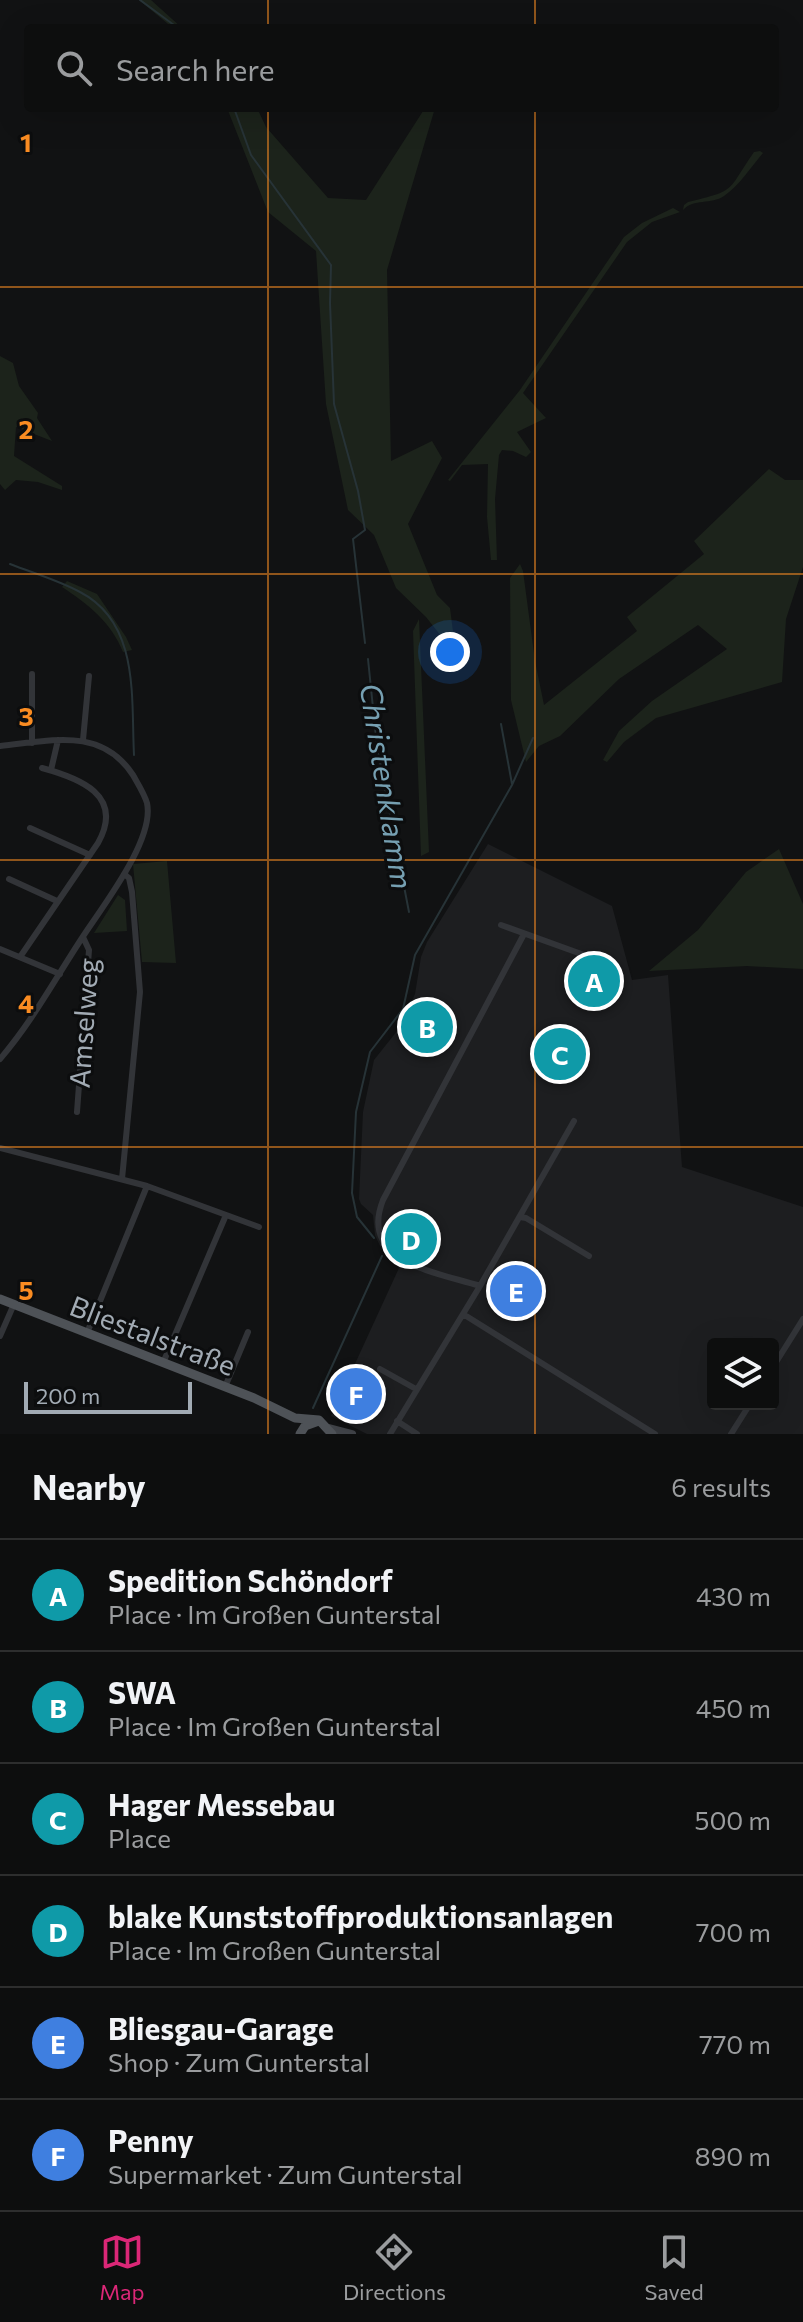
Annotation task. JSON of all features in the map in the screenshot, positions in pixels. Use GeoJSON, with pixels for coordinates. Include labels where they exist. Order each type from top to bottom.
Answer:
{"type":"FeatureCollection","features":[{"type":"Feature","properties":{"kind":"main road","name":"Bliestalstraße"},"geometry":{"type":"LineString","coordinates":[[0,1299],[274,1406],[289,1415],[319,1420],[328,1428]]}},
{"type":"Feature","properties":{"kind":"main road"},"geometry":{"type":"LineString","coordinates":[[289,1415],[300,1434],[308,1424],[352,1434]]}},
{"type":"Feature","properties":{"kind":"street"},"geometry":{"type":"LineString","coordinates":[[32,674],[32,743]]}},
{"type":"Feature","properties":{"kind":"street"},"geometry":{"type":"LineString","coordinates":[[83,740],[89,676]]}},
{"type":"Feature","properties":{"kind":"street"},"geometry":{"type":"LineString","coordinates":[[51,770],[58,740]]}},
{"type":"Feature","properties":{"kind":"street"},"geometry":{"type":"LineString","coordinates":[[0,746],[83,740],[116,754],[141,788],[147,814],[134,855],[124,874],[22,1033],[0,1059]]}},
{"type":"Feature","properties":{"kind":"street"},"geometry":{"type":"LineString","coordinates":[[20,957],[90,855],[105,826],[104,807],[86,783],[42,768]]}},
{"type":"Feature","properties":{"kind":"street"},"geometry":{"type":"LineString","coordinates":[[30,828],[90,855]]}},
{"type":"Feature","properties":{"kind":"street"},"geometry":{"type":"LineString","coordinates":[[122,1179],[140,992],[131,886],[124,874]]}},
{"type":"Feature","properties":{"kind":"street"},"geometry":{"type":"LineString","coordinates":[[9,879],[57,901]]}},
{"type":"Feature","properties":{"kind":"street"},"geometry":{"type":"LineString","coordinates":[[501,925],[598,960]]}},
{"type":"Feature","properties":{"kind":"street"},"geometry":{"type":"LineString","coordinates":[[480,1286],[395,1256],[380,1238],[377,1221],[383,1200],[524,934]]}},
{"type":"Feature","properties":{"kind":"street","name":"Amselweg"},"geometry":{"type":"LineString","coordinates":[[77,1112],[89,950],[83,937]]}},
{"type":"Feature","properties":{"kind":"street"},"geometry":{"type":"LineString","coordinates":[[0,949],[60,974]]}},
{"type":"Feature","properties":{"kind":"street"},"geometry":{"type":"LineString","coordinates":[[390,1434],[480,1286],[574,1121]]}},
{"type":"Feature","properties":{"kind":"street"},"geometry":{"type":"LineString","coordinates":[[0,1148],[147,1186],[259,1227]]}},
{"type":"Feature","properties":{"kind":"street"},"geometry":{"type":"LineString","coordinates":[[87,1333],[147,1186]]}},
{"type":"Feature","properties":{"kind":"street"},"geometry":{"type":"LineString","coordinates":[[163,1363],[226,1215]]}},
{"type":"Feature","properties":{"kind":"street"},"geometry":{"type":"LineString","coordinates":[[520,1217],[589,1256]]}},
{"type":"Feature","properties":{"kind":"street"},"geometry":{"type":"LineString","coordinates":[[0,1336],[14,1304]]}},
{"type":"Feature","properties":{"kind":"street"},"geometry":{"type":"LineString","coordinates":[[463,1314],[655,1434]]}},
{"type":"Feature","properties":{"kind":"street"},"geometry":{"type":"LineString","coordinates":[[779,1357],[803,1319]]}},
{"type":"Feature","properties":{"kind":"street"},"geometry":{"type":"LineString","coordinates":[[225,1387],[248,1332]]}},
{"type":"Feature","properties":{"kind":"street"},"geometry":{"type":"LineString","coordinates":[[380,1369],[416,1389]]}},
{"type":"Feature","properties":{"kind":"street"},"geometry":{"type":"LineString","coordinates":[[731,1434],[746,1410]]}},
{"type":"Feature","properties":{"kind":"street"},"geometry":{"type":"LineString","coordinates":[[397,1421],[417,1434]]}},
{"type":"Feature","properties":{"kind":"shaded area"},"geometry":{"type":"Polygon","coordinates":[[[139,0],[151,0],[178,24],[168,24],[139,0]]]}},
{"type":"Feature","properties":{"kind":"shaded area"},"geometry":{"type":"Polygon","coordinates":[[[229,112],[259,112],[266,127],[328,198],[366,200],[422,112],[434,112],[387,270],[391,461],[432,441],[442,458],[408,524],[437,595],[450,608],[456,655],[426,617],[396,588],[374,535],[348,510],[326,404],[316,251],[268,212],[229,112]]]}},
{"type":"Feature","properties":{"kind":"shaded area"},"geometry":{"type":"Polygon","coordinates":[[[754,152],[763,153],[729,192],[719,199],[692,204],[683,210],[688,202],[729,188],[754,152]]]}},
{"type":"Feature","properties":{"kind":"shaded area"},"geometry":{"type":"Polygon","coordinates":[[[673,208],[680,212],[652,222],[627,242],[523,393],[546,418],[517,432],[531,452],[526,457],[502,450],[499,455],[495,499],[497,560],[491,560],[487,517],[488,464],[462,465],[448,480],[520,390],[624,237],[642,223],[673,208]]]}},
{"type":"Feature","properties":{"kind":"shaded area"},"geometry":{"type":"Polygon","coordinates":[[[0,356],[13,363],[19,386],[38,413],[37,418],[52,441],[16,427],[14,456],[62,486],[62,490],[38,482],[16,480],[5,490],[0,484],[0,356]]]}},
{"type":"Feature","properties":{"kind":"shaded area"},"geometry":{"type":"Polygon","coordinates":[[[769,469],[785,480],[803,480],[803,567],[786,619],[782,682],[656,718],[624,742],[607,762],[603,760],[619,731],[652,701],[727,649],[698,625],[619,679],[560,736],[539,746],[526,762],[511,700],[510,578],[520,564],[544,705],[637,631],[627,617],[704,554],[694,541],[769,469]]]}},
{"type":"Feature","properties":{"kind":"shaded area"},"geometry":{"type":"Polygon","coordinates":[[[67,581],[97,594],[132,650],[123,652],[98,615],[62,587],[67,581]]]}},
{"type":"Feature","properties":{"kind":"shaded area"},"geometry":{"type":"Polygon","coordinates":[[[419,619],[429,852],[421,856],[413,631],[419,619]]]}},
{"type":"Feature","properties":{"kind":"shaded area"},"geometry":{"type":"Polygon","coordinates":[[[488,844],[612,906],[632,980],[668,975],[682,1167],[803,1207],[803,1434],[367,1434],[331,1416],[399,1268],[380,1246],[375,1235],[373,1215],[359,1199],[363,1112],[374,1060],[401,1026],[415,994],[421,957],[427,942],[488,844]]]}},
{"type":"Feature","properties":{"kind":"shaded area"},"geometry":{"type":"Polygon","coordinates":[[[779,849],[803,904],[803,969],[747,966],[649,971],[698,930],[746,872],[779,849]]]}},
{"type":"Feature","properties":{"kind":"shaded area"},"geometry":{"type":"Polygon","coordinates":[[[167,861],[176,963],[142,962],[133,864],[167,861]]]}},
{"type":"Feature","properties":{"kind":"shaded area"},"geometry":{"type":"Polygon","coordinates":[[[118,895],[125,900],[127,931],[94,933],[118,895]]]}},
{"type":"Feature","properties":{"kind":"waterway","name":"Christenklamm"},"geometry":{"type":"LineString","coordinates":[[140,0],[173,24]]}},
{"type":"Feature","properties":{"kind":"waterway","name":"Christenklamm"},"geometry":{"type":"LineString","coordinates":[[235,112],[251,155],[331,265],[334,404],[358,491],[365,530],[353,539],[365,643]]}},
{"type":"Feature","properties":{"kind":"waterway"},"geometry":{"type":"LineString","coordinates":[[10,564],[80,592],[99,606],[113,623],[123,642],[128,664],[134,755]]}},
{"type":"Feature","properties":{"kind":"waterway","name":"Christenklamm"},"geometry":{"type":"LineString","coordinates":[[368,659],[377,747],[409,912]]}},
{"type":"Feature","properties":{"kind":"waterway"},"geometry":{"type":"LineString","coordinates":[[501,724],[512,784]]}},
{"type":"Feature","properties":{"kind":"waterway"},"geometry":{"type":"LineString","coordinates":[[374,1238],[357,1217],[352,1193],[356,1112],[370,1052],[403,1009],[415,955],[512,785],[533,738]]}},
{"type":"Feature","properties":{"kind":"waterway"},"geometry":{"type":"LineString","coordinates":[[313,1408],[382,1256]]}},
{"type":"Feature","properties":{"kind":"place","name":"Spedition Schöndorf"},"geometry":{"type":"Point","coordinates":[594,981]}},
{"type":"Feature","properties":{"kind":"place","name":"SWA"},"geometry":{"type":"Point","coordinates":[427,1027]}},
{"type":"Feature","properties":{"kind":"place","name":"Hager Messebau"},"geometry":{"type":"Point","coordinates":[560,1054]}},
{"type":"Feature","properties":{"kind":"place","name":"blake Kunststoffproduktionsanlagen"},"geometry":{"type":"Point","coordinates":[411,1239]}},
{"type":"Feature","properties":{"kind":"place","name":"Bliesgau-Garage"},"geometry":{"type":"Point","coordinates":[516,1291]}},
{"type":"Feature","properties":{"kind":"place","name":"Penny"},"geometry":{"type":"Point","coordinates":[356,1394]}}]}
